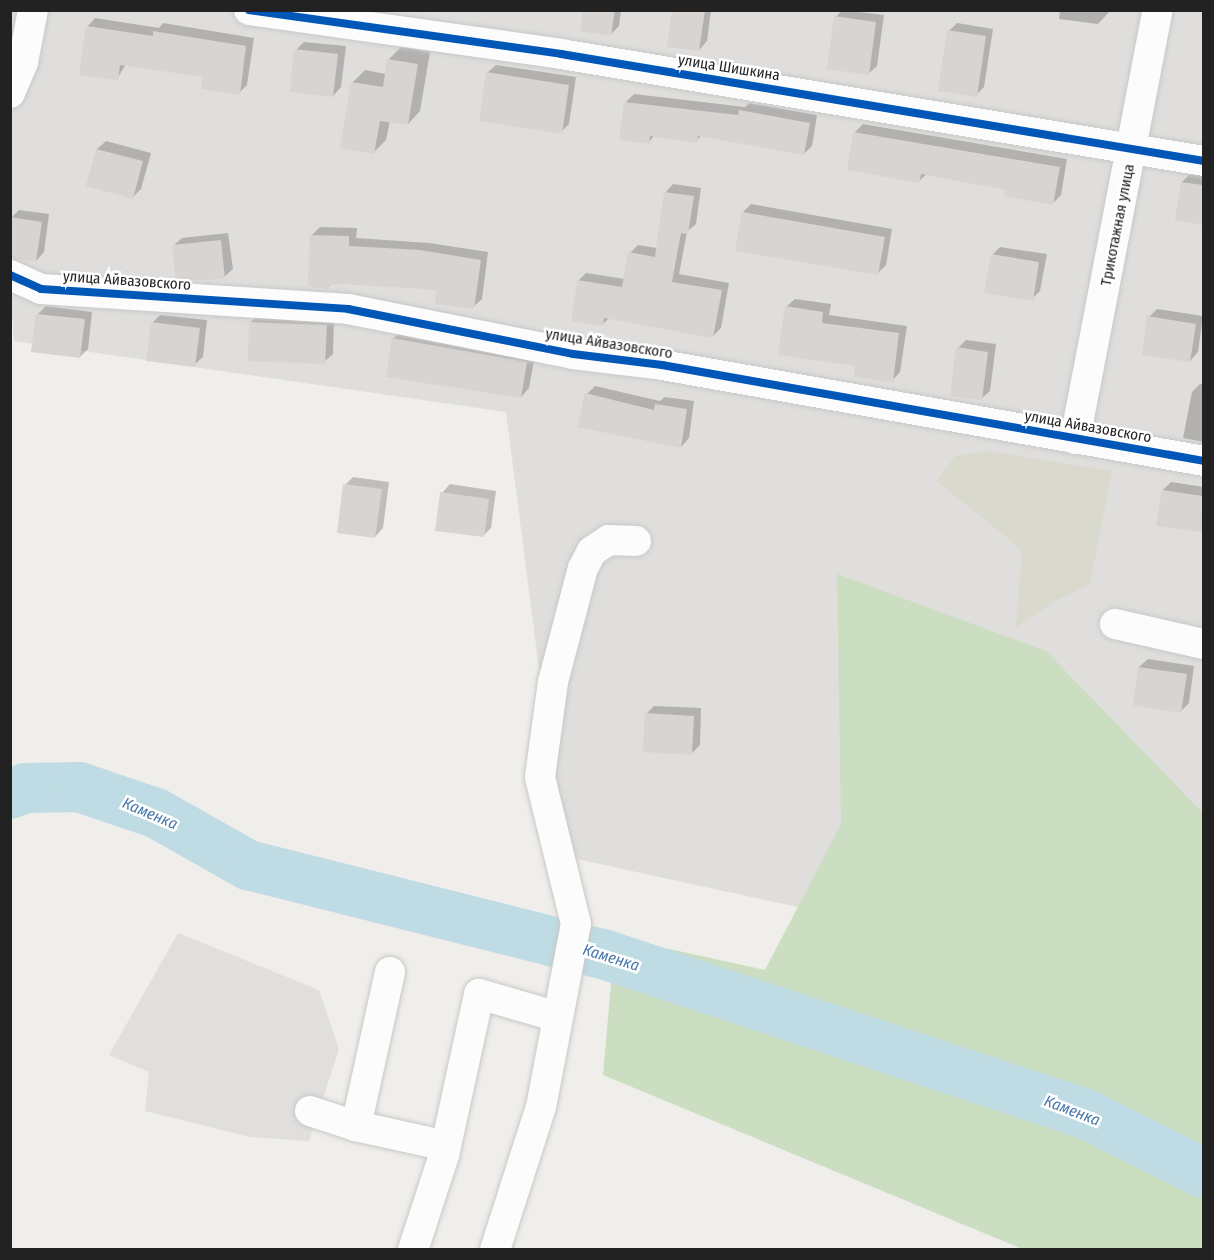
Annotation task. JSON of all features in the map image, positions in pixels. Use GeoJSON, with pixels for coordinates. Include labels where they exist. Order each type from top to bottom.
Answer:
{"type":"FeatureCollection","features":[{"type":"Feature","properties":{"kind":"street"},"geometry":{"type":"LineString","coordinates":[[10,93],[22,62],[33,10]]}},
{"type":"Feature","properties":{"kind":"street","name":"улица Шишкина"},"geometry":{"type":"LineString","coordinates":[[249,10],[561,54],[1203,161]]}},
{"type":"Feature","properties":{"kind":"street","name":"Трикотажная улица"},"geometry":{"type":"LineString","coordinates":[[1075,439],[1133,149],[1158,10]]}},
{"type":"Feature","properties":{"kind":"street","name":"улица Айвазовского"},"geometry":{"type":"LineString","coordinates":[[10,274],[41,289],[348,309],[573,354],[662,365],[1203,461]]}},
{"type":"Feature","properties":{"kind":"street"},"geometry":{"type":"LineString","coordinates":[[495,1250],[541,1107],[576,924],[540,777],[553,682],[583,568],[592,551],[609,540],[636,541]]}},
{"type":"Feature","properties":{"kind":"street"},"geometry":{"type":"LineString","coordinates":[[1115,624],[1203,644]]}},
{"type":"Feature","properties":{"kind":"street"},"geometry":{"type":"LineString","coordinates":[[356,1126],[390,972]]}},
{"type":"Feature","properties":{"kind":"street"},"geometry":{"type":"LineString","coordinates":[[413,1250],[446,1146],[479,994],[558,1017]]}},
{"type":"Feature","properties":{"kind":"street"},"geometry":{"type":"LineString","coordinates":[[310,1112],[356,1126],[446,1146]]}},
{"type":"Feature","properties":{"kind":"shaded area"},"geometry":{"type":"Polygon","coordinates":[[[10,11],[1203,11],[1203,995],[563,856],[506,412],[14,341],[10,290],[10,11]]]}},
{"type":"Feature","properties":{"kind":"shaded area"},"geometry":{"type":"Polygon","coordinates":[[[987,451],[1112,471],[1090,584],[1053,602],[1016,627],[1022,550],[937,481],[955,456],[987,451]]]}},
{"type":"Feature","properties":{"kind":"shaded area"},"geometry":{"type":"Polygon","coordinates":[[[178,933],[319,990],[339,1049],[309,1141],[250,1137],[145,1111],[149,1072],[109,1055],[178,933]]]}},
{"type":"Feature","properties":{"kind":"green space"},"geometry":{"type":"Polygon","coordinates":[[[837,574],[1046,651],[1203,813],[1203,1249],[1022,1249],[603,1075],[615,937],[765,970],[841,824],[837,574]]]}},
{"type":"Feature","properties":{"kind":"building"},"geometry":{"type":"Polygon","coordinates":[[[583,10],[615,10],[611,36],[580,31],[583,10]]]}},
{"type":"Feature","properties":{"kind":"building"},"geometry":{"type":"Polygon","coordinates":[[[672,10],[705,10],[699,51],[667,47],[672,10]]]}},
{"type":"Feature","properties":{"kind":"building"},"geometry":{"type":"Polygon","coordinates":[[[834,16],[876,22],[869,75],[827,69],[834,16]]]}},
{"type":"Feature","properties":{"kind":"building"},"geometry":{"type":"Polygon","coordinates":[[[86,26],[153,36],[153,31],[246,46],[240,95],[201,89],[203,77],[120,65],[118,80],[79,75],[86,26]]]}},
{"type":"Feature","properties":{"kind":"building"},"geometry":{"type":"Polygon","coordinates":[[[947,30],[986,36],[977,97],[938,91],[947,30]]]}},
{"type":"Feature","properties":{"kind":"building"},"geometry":{"type":"Polygon","coordinates":[[[294,49],[338,54],[333,97],[290,92],[294,49]]]}},
{"type":"Feature","properties":{"kind":"building"},"geometry":{"type":"Polygon","coordinates":[[[387,59],[418,64],[408,125],[380,121],[374,154],[340,148],[351,82],[383,87],[387,59]]]}},
{"type":"Feature","properties":{"kind":"building"},"geometry":{"type":"Polygon","coordinates":[[[486,72],[569,85],[562,134],[479,121],[486,72]]]}},
{"type":"Feature","properties":{"kind":"building"},"geometry":{"type":"Polygon","coordinates":[[[624,102],[738,115],[739,110],[810,123],[804,155],[698,136],[697,143],[650,136],[649,144],[619,140],[624,102]]]}},
{"type":"Feature","properties":{"kind":"building"},"geometry":{"type":"Polygon","coordinates":[[[853,132],[1060,167],[1053,205],[1004,196],[1006,190],[921,174],[919,183],[847,170],[853,132]]]}},
{"type":"Feature","properties":{"kind":"building"},"geometry":{"type":"Polygon","coordinates":[[[96,149],[143,161],[133,199],[86,186],[96,149]]]}},
{"type":"Feature","properties":{"kind":"building"},"geometry":{"type":"Polygon","coordinates":[[[1181,182],[1203,185],[1203,225],[1175,220],[1181,182]]]}},
{"type":"Feature","properties":{"kind":"building"},"geometry":{"type":"Polygon","coordinates":[[[664,192],[694,196],[688,234],[681,233],[672,282],[722,290],[713,338],[604,318],[603,326],[571,321],[577,280],[622,287],[628,252],[655,257],[664,192]]]}},
{"type":"Feature","properties":{"kind":"building"},"geometry":{"type":"Polygon","coordinates":[[[742,212],[885,237],[878,275],[735,251],[742,212]]]}},
{"type":"Feature","properties":{"kind":"building"},"geometry":{"type":"Polygon","coordinates":[[[10,217],[42,222],[36,262],[10,258],[10,217]]]}},
{"type":"Feature","properties":{"kind":"building"},"geometry":{"type":"Polygon","coordinates":[[[310,235],[349,236],[349,246],[420,250],[481,260],[474,309],[435,304],[437,290],[347,284],[329,285],[328,289],[308,286],[310,235]]]}},
{"type":"Feature","properties":{"kind":"building"},"geometry":{"type":"Polygon","coordinates":[[[221,240],[225,279],[176,280],[172,245],[221,240]]]}},
{"type":"Feature","properties":{"kind":"building"},"geometry":{"type":"Polygon","coordinates":[[[991,254],[1039,262],[1033,301],[984,293],[991,254]]]}},
{"type":"Feature","properties":{"kind":"building"},"geometry":{"type":"Polygon","coordinates":[[[785,306],[823,312],[822,323],[899,333],[893,382],[854,377],[855,366],[778,355],[785,306]]]}},
{"type":"Feature","properties":{"kind":"building"},"geometry":{"type":"Polygon","coordinates":[[[36,314],[85,319],[80,358],[31,352],[36,314]]]}},
{"type":"Feature","properties":{"kind":"building"},"geometry":{"type":"Polygon","coordinates":[[[1147,316],[1196,324],[1190,362],[1142,355],[1147,316]]]}},
{"type":"Feature","properties":{"kind":"building"},"geometry":{"type":"Polygon","coordinates":[[[151,322],[200,328],[195,367],[146,361],[151,322]]]}},
{"type":"Feature","properties":{"kind":"building"},"geometry":{"type":"Polygon","coordinates":[[[249,322],[327,325],[325,364],[248,361],[249,322]]]}},
{"type":"Feature","properties":{"kind":"building"},"geometry":{"type":"Polygon","coordinates":[[[392,338],[527,362],[521,398],[386,377],[392,338]]]}},
{"type":"Feature","properties":{"kind":"building"},"geometry":{"type":"Polygon","coordinates":[[[956,347],[988,352],[982,400],[950,396],[956,347]]]}},
{"type":"Feature","properties":{"kind":"building"},"geometry":{"type":"Polygon","coordinates":[[[585,393],[654,410],[655,404],[687,409],[681,448],[577,427],[585,393]]]}},
{"type":"Feature","properties":{"kind":"building"},"geometry":{"type":"Polygon","coordinates":[[[343,484],[382,489],[375,538],[337,533],[343,484]]]}},
{"type":"Feature","properties":{"kind":"building"},"geometry":{"type":"Polygon","coordinates":[[[1162,490],[1203,496],[1201,532],[1156,526],[1162,490]]]}},
{"type":"Feature","properties":{"kind":"building"},"geometry":{"type":"Polygon","coordinates":[[[440,492],[489,499],[484,537],[435,531],[440,492]]]}},
{"type":"Feature","properties":{"kind":"building"},"geometry":{"type":"Polygon","coordinates":[[[1138,667],[1187,674],[1181,713],[1133,705],[1138,667]]]}},
{"type":"Feature","properties":{"kind":"building"},"geometry":{"type":"Polygon","coordinates":[[[645,713],[694,716],[692,755],[643,752],[645,713]]]}},
{"type":"Feature","properties":{"kind":"waterway","name":"Каменка"},"geometry":{"type":"LineString","coordinates":[[10,794],[26,788],[79,787],[156,813],[248,865],[603,954],[1086,1114],[1204,1173]]}},
{"type":"Feature","properties":{"kind":"cycle path"},"geometry":{"type":"LineString","coordinates":[[249,10],[561,54],[1204,161]]}},
{"type":"Feature","properties":{"kind":"cycle path"},"geometry":{"type":"LineString","coordinates":[[10,275],[41,289],[348,309],[573,354],[662,365],[1204,461]]}}]}
